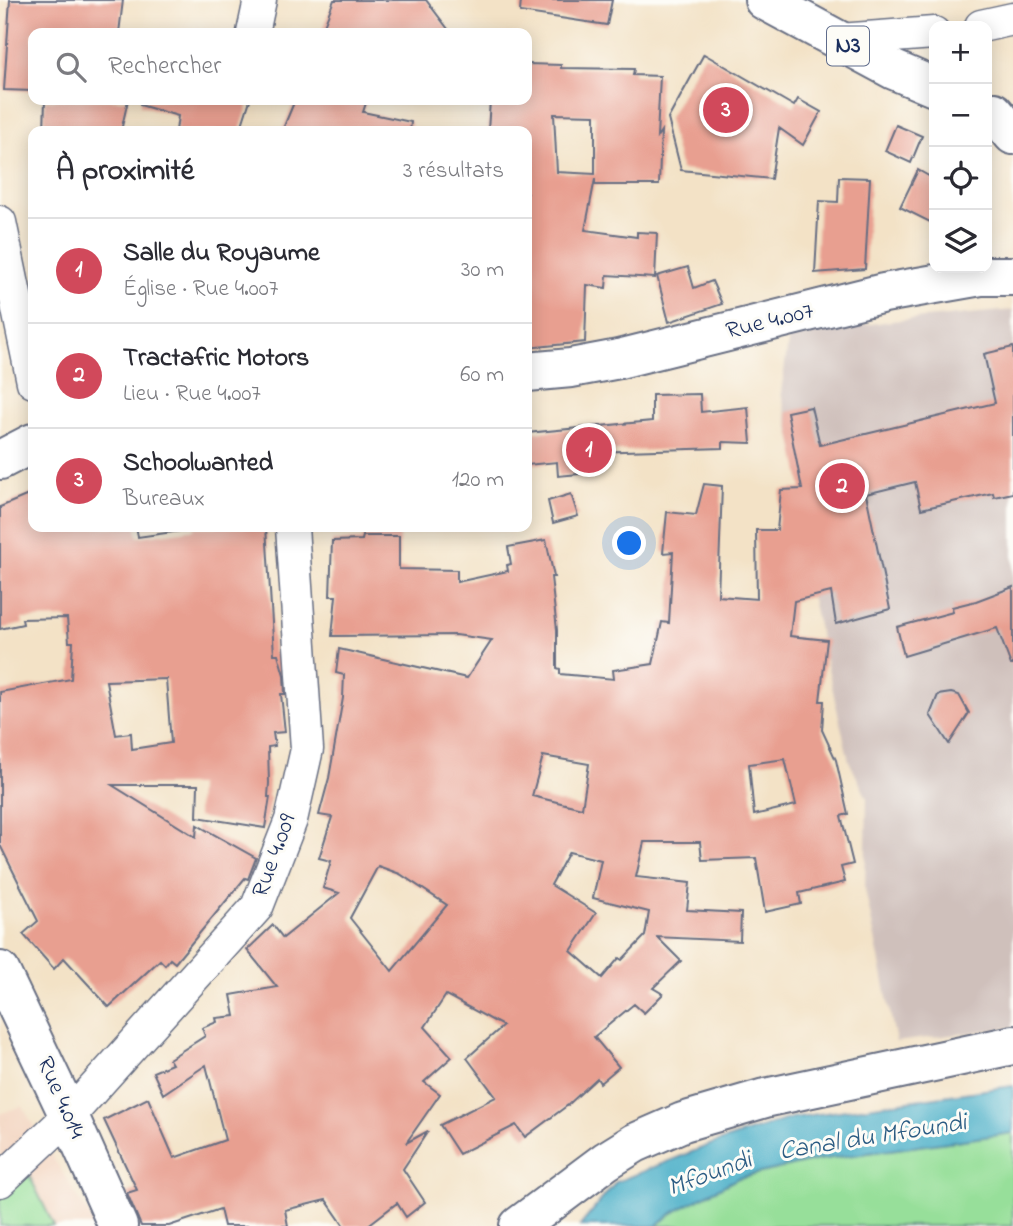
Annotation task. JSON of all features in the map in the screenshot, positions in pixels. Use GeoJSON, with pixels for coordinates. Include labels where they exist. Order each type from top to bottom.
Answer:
{"type":"FeatureCollection","features":[{"type":"Feature","properties":{"kind":"main road","name":"N3"},"geometry":{"type":"LineString","coordinates":[[764,0],[894,70],[929,85]]}},
{"type":"Feature","properties":{"kind":"main road"},"geometry":{"type":"LineString","coordinates":[[997,276],[1013,248]]}},
{"type":"Feature","properties":{"kind":"main road","name":"Rue 4.007"},"geometry":{"type":"LineString","coordinates":[[532,372],[620,359],[884,293],[997,276]]}},
{"type":"Feature","properties":{"kind":"main road"},"geometry":{"type":"LineString","coordinates":[[0,460],[28,446]]}},
{"type":"Feature","properties":{"kind":"main road","name":"Rue 4.014"},"geometry":{"type":"LineString","coordinates":[[0,971],[118,1226]]}},
{"type":"Feature","properties":{"kind":"main road"},"geometry":{"type":"LineString","coordinates":[[519,1226],[606,1161],[635,1143],[683,1122],[765,1098],[1013,1045]]}},
{"type":"Feature","properties":{"kind":"street"},"geometry":{"type":"LineString","coordinates":[[254,28],[260,0]]}},
{"type":"Feature","properties":{"kind":"street"},"geometry":{"type":"LineString","coordinates":[[992,24],[1013,19]]}},
{"type":"Feature","properties":{"kind":"street"},"geometry":{"type":"LineString","coordinates":[[839,40],[929,33]]}},
{"type":"Feature","properties":{"kind":"street"},"geometry":{"type":"LineString","coordinates":[[0,222],[28,358]]}},
{"type":"Feature","properties":{"kind":"street","name":"Rue 4.009"},"geometry":{"type":"LineString","coordinates":[[0,1181],[69,1116],[257,907],[290,820],[307,749],[292,532]]}},
{"type":"Feature","properties":{"kind":"shaded area"},"geometry":{"type":"Polygon","coordinates":[[[1013,310],[1013,1027],[896,1042],[865,889],[867,798],[849,761],[806,573],[807,503],[781,393],[789,336],[892,321],[1013,310]]]}},
{"type":"Feature","properties":{"kind":"shaded area"},"geometry":{"type":"Polygon","coordinates":[[[22,1106],[95,1226],[0,1226],[0,1114],[22,1106]]]}},
{"type":"Feature","properties":{"kind":"green space"},"geometry":{"type":"Polygon","coordinates":[[[1013,1133],[1013,1226],[656,1226],[672,1213],[738,1178],[817,1160],[1013,1133]]]}},
{"type":"Feature","properties":{"kind":"green space"},"geometry":{"type":"Polygon","coordinates":[[[29,1175],[54,1226],[0,1226],[0,1186],[29,1175]]]}},
{"type":"Feature","properties":{"kind":"water"},"geometry":{"type":"Polygon","coordinates":[[[1013,1086],[1013,1133],[817,1160],[738,1178],[672,1213],[656,1226],[580,1226],[616,1182],[712,1144],[791,1118],[1013,1086]]]}},
{"type":"Feature","properties":{"kind":"building"},"geometry":{"type":"Polygon","coordinates":[[[10,0],[123,0],[120,28],[28,28],[28,91],[4,90],[10,0]]]}},
{"type":"Feature","properties":{"kind":"building"},"geometry":{"type":"Polygon","coordinates":[[[334,0],[426,0],[447,28],[323,28],[334,0]]]}},
{"type":"Feature","properties":{"kind":"building"},"geometry":{"type":"Polygon","coordinates":[[[521,0],[612,0],[607,25],[520,12],[521,0]]]}},
{"type":"Feature","properties":{"kind":"building"},"geometry":{"type":"Polygon","coordinates":[[[704,54],[794,106],[798,99],[821,112],[803,145],[779,128],[771,179],[681,170],[668,119],[704,54]]]}},
{"type":"Feature","properties":{"kind":"building"},"geometry":{"type":"Polygon","coordinates":[[[532,64],[561,65],[561,68],[634,69],[633,75],[660,76],[657,137],[661,131],[659,185],[595,185],[595,179],[585,230],[637,237],[637,232],[657,233],[655,278],[607,275],[606,288],[587,285],[585,342],[532,347],[532,126],[488,126],[490,105],[532,105],[532,64]],[[554,114],[557,172],[595,174],[595,115],[554,114]]]}},
{"type":"Feature","properties":{"kind":"building"},"geometry":{"type":"Polygon","coordinates":[[[45,105],[127,105],[122,126],[44,126],[45,105]]]}},
{"type":"Feature","properties":{"kind":"building"},"geometry":{"type":"Polygon","coordinates":[[[140,105],[248,105],[242,126],[177,126],[178,116],[140,105]]]}},
{"type":"Feature","properties":{"kind":"building"},"geometry":{"type":"Polygon","coordinates":[[[293,105],[365,105],[363,112],[411,122],[411,126],[284,126],[293,105]]]}},
{"type":"Feature","properties":{"kind":"building"},"geometry":{"type":"Polygon","coordinates":[[[896,125],[922,136],[911,163],[885,151],[896,125]]]}},
{"type":"Feature","properties":{"kind":"building"},"geometry":{"type":"Polygon","coordinates":[[[918,170],[929,176],[929,222],[900,207],[918,170]]]}},
{"type":"Feature","properties":{"kind":"building"},"geometry":{"type":"Polygon","coordinates":[[[839,177],[870,178],[865,269],[815,273],[819,201],[838,202],[839,177]]]}},
{"type":"Feature","properties":{"kind":"building"},"geometry":{"type":"Polygon","coordinates":[[[688,267],[694,288],[712,281],[722,304],[669,322],[657,276],[688,267]]]}},
{"type":"Feature","properties":{"kind":"building"},"geometry":{"type":"Polygon","coordinates":[[[1013,347],[1013,493],[994,497],[993,493],[921,509],[915,482],[866,494],[890,609],[836,624],[831,592],[794,601],[790,636],[827,640],[820,701],[824,701],[822,730],[836,760],[848,814],[841,816],[853,864],[841,867],[845,882],[799,893],[801,904],[765,912],[756,858],[702,860],[700,842],[644,842],[636,877],[690,883],[687,910],[741,913],[740,941],[657,937],[681,961],[653,988],[663,994],[644,1013],[634,1004],[594,1037],[619,1067],[600,1083],[597,1078],[568,1105],[525,1137],[516,1125],[459,1154],[440,1125],[496,1097],[467,1058],[503,1026],[446,995],[425,1027],[452,1057],[424,1082],[440,1094],[406,1143],[428,1131],[403,1169],[425,1202],[406,1217],[397,1203],[367,1226],[344,1226],[326,1200],[285,1210],[288,1226],[224,1226],[220,1209],[169,1226],[141,1226],[127,1193],[137,1190],[104,1120],[148,1098],[174,1158],[225,1140],[206,1065],[163,1094],[153,1072],[172,1064],[169,1059],[205,1036],[202,1028],[217,1022],[216,1018],[235,1016],[231,995],[277,987],[247,950],[273,925],[283,938],[339,893],[323,888],[331,861],[319,858],[332,817],[319,815],[329,778],[343,698],[344,675],[336,673],[339,649],[467,678],[492,640],[456,635],[332,636],[336,596],[330,596],[332,541],[362,540],[363,536],[399,536],[399,569],[457,570],[457,582],[508,571],[507,565],[511,564],[508,547],[546,540],[554,577],[551,577],[557,630],[557,668],[560,669],[560,674],[614,679],[613,670],[653,664],[662,622],[669,623],[673,552],[663,553],[667,512],[696,515],[704,484],[722,486],[718,596],[757,599],[756,530],[777,530],[781,490],[802,489],[787,412],[811,407],[820,445],[995,403],[984,354],[1013,347]],[[543,756],[532,796],[582,808],[589,764],[543,756]],[[785,759],[749,764],[754,815],[796,805],[785,759]],[[569,852],[551,885],[596,913],[571,951],[602,978],[619,958],[622,960],[645,936],[649,912],[593,898],[601,860],[569,852]],[[378,866],[350,918],[392,971],[447,905],[400,874],[378,866]]]}},
{"type":"Feature","properties":{"kind":"building"},"geometry":{"type":"Polygon","coordinates":[[[700,394],[701,412],[748,407],[751,443],[723,442],[723,448],[591,452],[590,473],[558,476],[557,462],[532,464],[532,433],[652,421],[652,395],[700,394]]]}},
{"type":"Feature","properties":{"kind":"building"},"geometry":{"type":"Polygon","coordinates":[[[571,494],[578,516],[553,523],[548,501],[571,494]]]}},
{"type":"Feature","properties":{"kind":"building"},"geometry":{"type":"Polygon","coordinates":[[[28,495],[28,532],[137,532],[138,537],[174,532],[266,532],[274,654],[278,654],[284,675],[285,694],[281,694],[285,732],[273,733],[275,746],[268,747],[270,797],[265,828],[197,817],[198,785],[112,785],[196,837],[197,825],[256,858],[248,879],[245,878],[175,963],[170,959],[165,965],[160,960],[109,1007],[64,958],[54,969],[23,934],[38,921],[0,845],[0,692],[71,679],[73,642],[69,642],[67,618],[22,619],[23,624],[0,629],[0,507],[28,495]],[[166,679],[106,681],[116,735],[131,733],[132,749],[171,743],[166,679]]]}},
{"type":"Feature","properties":{"kind":"building"},"geometry":{"type":"Polygon","coordinates":[[[1013,587],[1013,665],[997,628],[904,656],[897,627],[953,612],[952,607],[1013,587]]]}},
{"type":"Feature","properties":{"kind":"building"},"geometry":{"type":"Polygon","coordinates":[[[938,695],[959,695],[969,713],[949,744],[930,715],[938,695]]]}},
{"type":"Feature","properties":{"kind":"place","name":"Schoolwanted"},"geometry":{"type":"Point","coordinates":[726,110]}},
{"type":"Feature","properties":{"kind":"place","name":"Salle du Royaume"},"geometry":{"type":"Point","coordinates":[589,450]}},
{"type":"Feature","properties":{"kind":"place","name":"Tractafric Motors"},"geometry":{"type":"Point","coordinates":[842,486]}},
{"type":"Feature","properties":{"kind":"water label","name":"Canal du Mfoundi"},"geometry":{"type":"Point","coordinates":[873,1138]}},
{"type":"Feature","properties":{"kind":"water label","name":"Mfoundi"},"geometry":{"type":"Point","coordinates":[710,1175]}}]}
